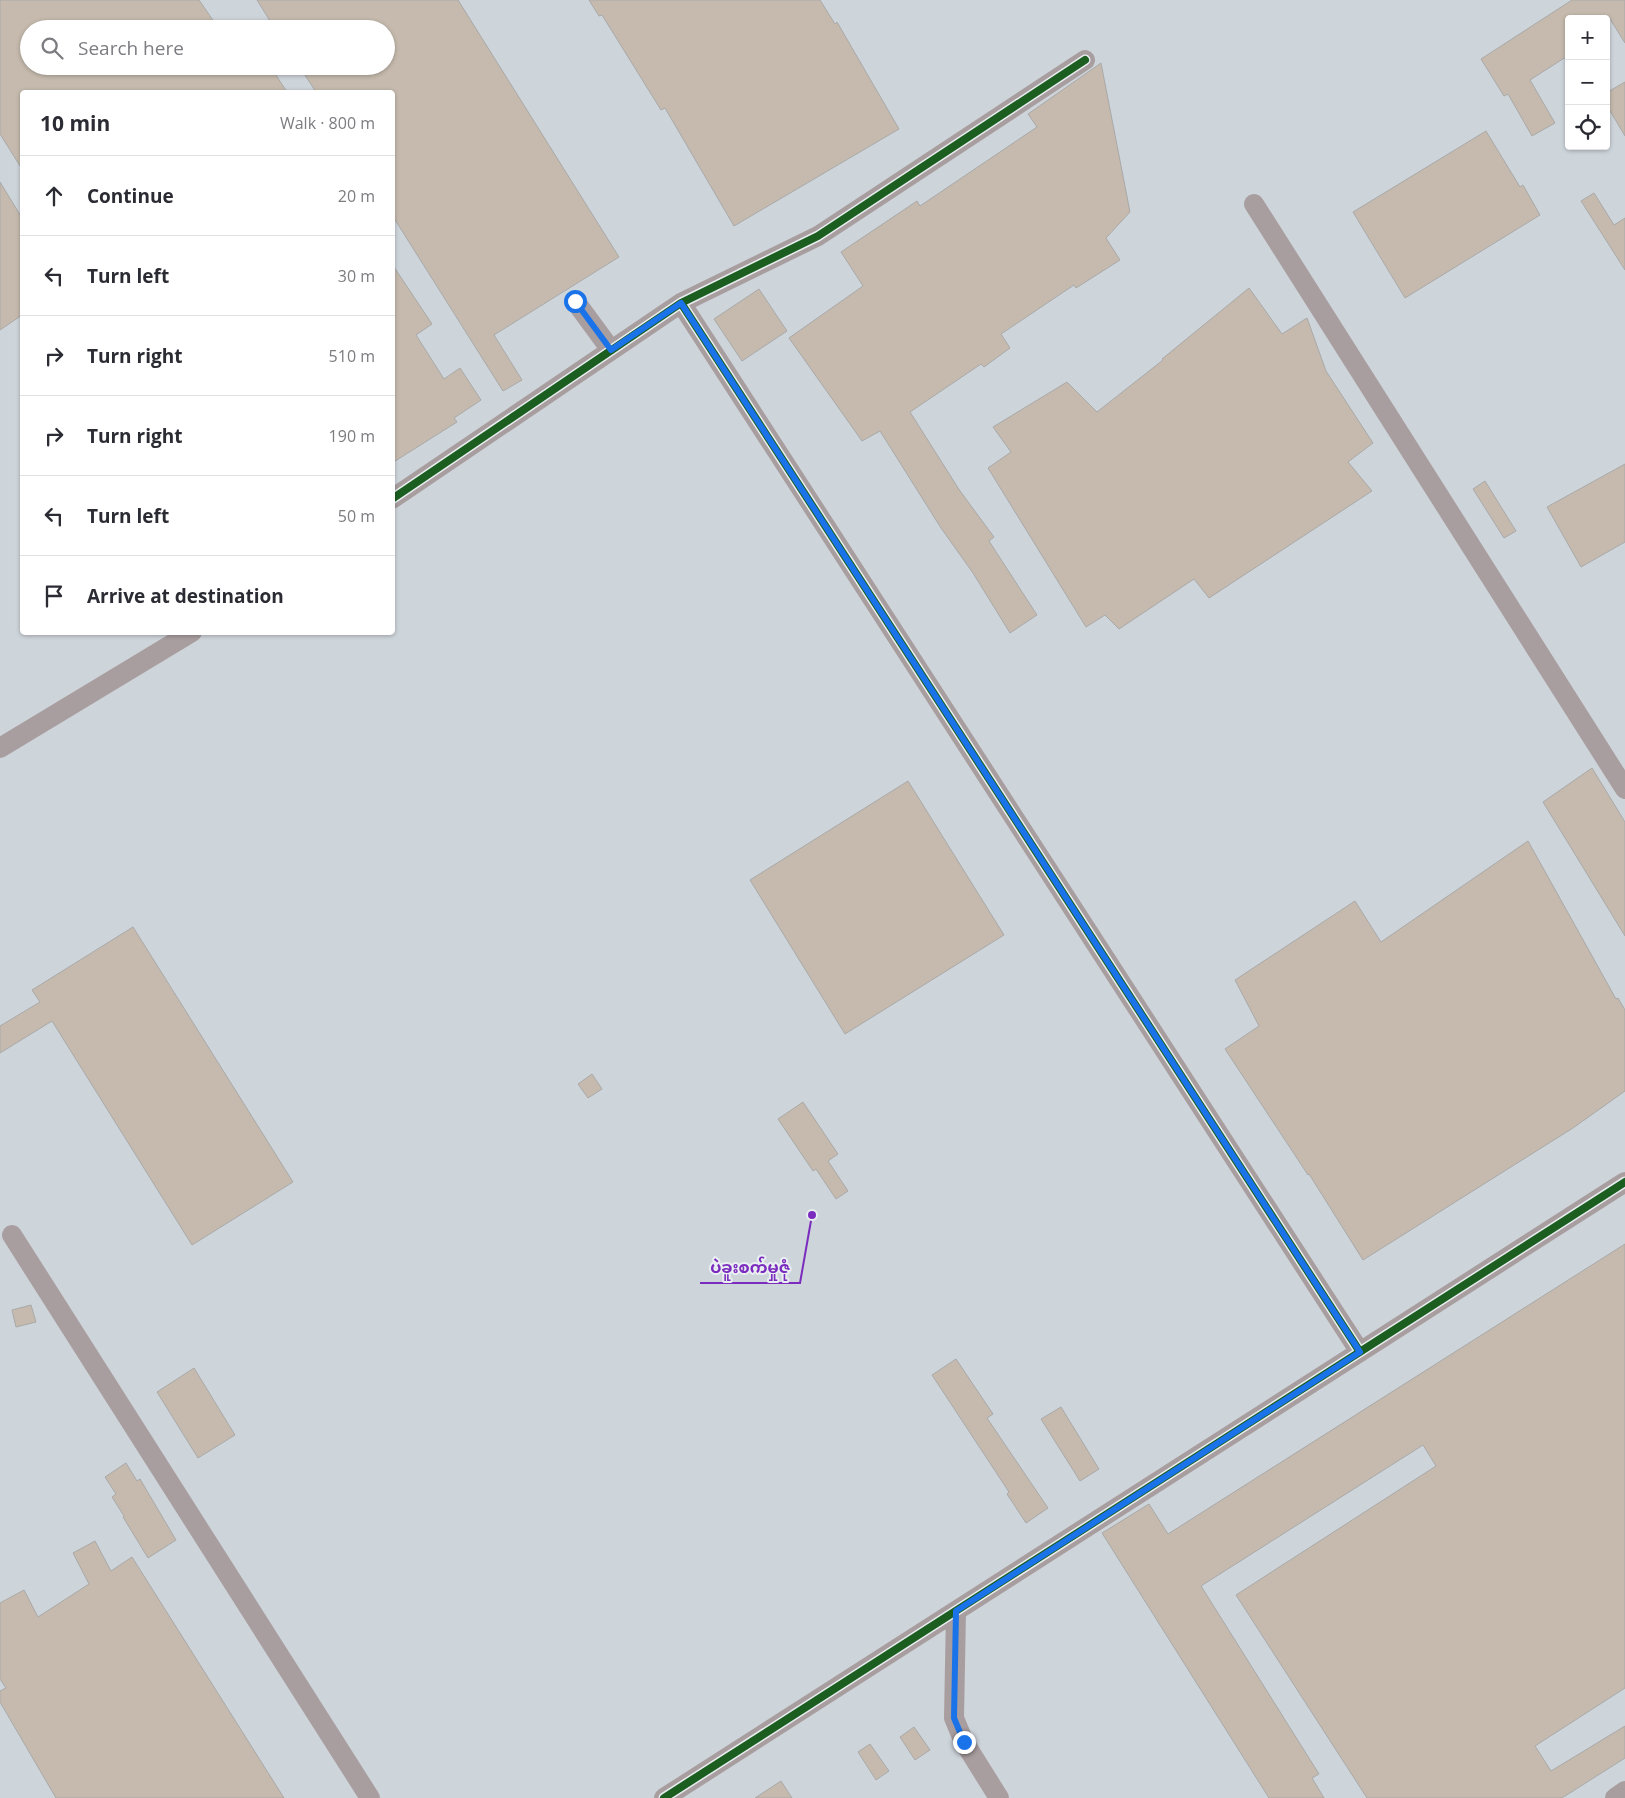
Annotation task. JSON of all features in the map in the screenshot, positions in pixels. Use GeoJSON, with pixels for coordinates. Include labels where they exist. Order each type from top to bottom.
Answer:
{"type":"FeatureCollection","features":[{"type":"Feature","properties":{"kind":"street"},"geometry":{"type":"LineString","coordinates":[[395,497],[681,303],[818,236],[1085,60]]}},
{"type":"Feature","properties":{"kind":"street"},"geometry":{"type":"LineString","coordinates":[[1254,204],[1625,789]]}},
{"type":"Feature","properties":{"kind":"street"},"geometry":{"type":"LineString","coordinates":[[575,301],[611,350]]}},
{"type":"Feature","properties":{"kind":"street"},"geometry":{"type":"LineString","coordinates":[[681,303],[1360,1352]]}},
{"type":"Feature","properties":{"kind":"street"},"geometry":{"type":"LineString","coordinates":[[0,748],[187,635]]}},
{"type":"Feature","properties":{"kind":"street"},"geometry":{"type":"LineString","coordinates":[[664,1798],[1625,1182]]}},
{"type":"Feature","properties":{"kind":"street"},"geometry":{"type":"LineString","coordinates":[[12,1235],[370,1798]]}},
{"type":"Feature","properties":{"kind":"street"},"geometry":{"type":"LineString","coordinates":[[956,1611],[954,1718],[964,1742],[999,1798]]}},
{"type":"Feature","properties":{"kind":"street"},"geometry":{"type":"LineString","coordinates":[[1615,1798],[1625,1792]]}},
{"type":"Feature","properties":{"kind":"shaded area"},"geometry":{"type":"Polygon","coordinates":[[[0,0],[1625,0],[1625,1798],[0,1798],[0,0]]]}},
{"type":"Feature","properties":{"kind":"building"},"geometry":{"type":"Polygon","coordinates":[[[0,0],[199,0],[213,20],[20,20],[20,75],[276,75],[286,90],[20,90],[20,166],[0,134],[0,0]]]}},
{"type":"Feature","properties":{"kind":"building"},"geometry":{"type":"Polygon","coordinates":[[[257,0],[458,0],[619,257],[494,335],[522,380],[503,391],[395,220],[395,90],[315,90],[305,75],[395,75],[395,20],[269,20],[257,0]]]}},
{"type":"Feature","properties":{"kind":"building"},"geometry":{"type":"Polygon","coordinates":[[[589,0],[820,0],[835,24],[837,22],[899,129],[734,226],[665,108],[661,110],[602,15],[599,16],[589,0]]]}},
{"type":"Feature","properties":{"kind":"building"},"geometry":{"type":"Polygon","coordinates":[[[1572,0],[1625,0],[1625,43],[1610,19],[1610,15],[1565,15],[1565,58],[1530,80],[1555,123],[1532,136],[1508,94],[1504,96],[1481,59],[1572,0]]]}},
{"type":"Feature","properties":{"kind":"building"},"geometry":{"type":"Polygon","coordinates":[[[1101,63],[1130,212],[1106,238],[1120,260],[1076,288],[1074,285],[1001,334],[1010,348],[984,367],[981,364],[910,412],[960,491],[994,537],[989,541],[1037,615],[1010,633],[880,431],[862,441],[789,338],[863,286],[841,252],[917,201],[920,206],[1037,127],[1028,114],[1101,63]]]}},
{"type":"Feature","properties":{"kind":"building"},"geometry":{"type":"Polygon","coordinates":[[[1625,82],[1625,136],[1610,111],[1610,91],[1625,82]]]}},
{"type":"Feature","properties":{"kind":"building"},"geometry":{"type":"Polygon","coordinates":[[[1486,131],[1520,187],[1523,185],[1540,215],[1405,298],[1353,212],[1486,131]]]}},
{"type":"Feature","properties":{"kind":"building"},"geometry":{"type":"Polygon","coordinates":[[[0,182],[20,215],[20,316],[0,330],[0,182]]]}},
{"type":"Feature","properties":{"kind":"building"},"geometry":{"type":"Polygon","coordinates":[[[1594,193],[1614,225],[1625,218],[1625,270],[1581,201],[1594,193]]]}},
{"type":"Feature","properties":{"kind":"building"},"geometry":{"type":"Polygon","coordinates":[[[395,268],[432,324],[416,335],[444,379],[460,368],[481,400],[454,418],[457,422],[395,461],[395,268]]]}},
{"type":"Feature","properties":{"kind":"building"},"geometry":{"type":"Polygon","coordinates":[[[1249,288],[1282,334],[1307,318],[1326,371],[1373,443],[1348,462],[1372,491],[1209,598],[1194,579],[1119,629],[1105,615],[1086,627],[988,468],[1011,452],[993,427],[1067,382],[1097,412],[1249,288]]]}},
{"type":"Feature","properties":{"kind":"building"},"geometry":{"type":"Polygon","coordinates":[[[759,289],[787,331],[742,361],[714,319],[759,289]]]}},
{"type":"Feature","properties":{"kind":"building"},"geometry":{"type":"Polygon","coordinates":[[[1625,464],[1625,542],[1581,567],[1547,507],[1625,464]]]}},
{"type":"Feature","properties":{"kind":"building"},"geometry":{"type":"Polygon","coordinates":[[[1485,481],[1516,531],[1504,538],[1473,489],[1485,481]]]}},
{"type":"Feature","properties":{"kind":"building"},"geometry":{"type":"Polygon","coordinates":[[[1592,768],[1625,822],[1625,936],[1543,802],[1592,768]]]}},
{"type":"Feature","properties":{"kind":"building"},"geometry":{"type":"Polygon","coordinates":[[[908,781],[1004,935],[845,1034],[750,880],[908,781]]]}},
{"type":"Feature","properties":{"kind":"building"},"geometry":{"type":"Polygon","coordinates":[[[1528,841],[1616,999],[1618,998],[1625,1010],[1625,1091],[1573,1128],[1363,1260],[1309,1174],[1225,1049],[1259,1026],[1235,980],[1355,901],[1381,942],[1528,841]]]}},
{"type":"Feature","properties":{"kind":"building"},"geometry":{"type":"Polygon","coordinates":[[[133,927],[293,1182],[192,1245],[52,1021],[0,1053],[0,1026],[40,1002],[32,990],[133,927]]]}},
{"type":"Feature","properties":{"kind":"building"},"geometry":{"type":"Polygon","coordinates":[[[592,1074],[602,1089],[588,1098],[578,1084],[592,1074]]]}},
{"type":"Feature","properties":{"kind":"building"},"geometry":{"type":"Polygon","coordinates":[[[803,1102],[838,1154],[828,1161],[848,1191],[836,1199],[816,1169],[813,1171],[778,1119],[803,1102]]]}},
{"type":"Feature","properties":{"kind":"building"},"geometry":{"type":"Polygon","coordinates":[[[1625,1244],[1625,1688],[1535,1746],[1551,1771],[1625,1726],[1625,1758],[1562,1798],[1367,1798],[1236,1595],[1436,1466],[1423,1445],[1201,1586],[1319,1774],[1312,1778],[1324,1798],[1269,1798],[1102,1533],[1149,1504],[1168,1534],[1625,1244]]]}},
{"type":"Feature","properties":{"kind":"building"},"geometry":{"type":"Polygon","coordinates":[[[31,1305],[36,1322],[16,1327],[12,1310],[31,1305]]]}},
{"type":"Feature","properties":{"kind":"building"},"geometry":{"type":"Polygon","coordinates":[[[956,1359],[993,1414],[987,1418],[1048,1508],[1026,1523],[1007,1494],[1009,1492],[932,1375],[956,1359]]]}},
{"type":"Feature","properties":{"kind":"building"},"geometry":{"type":"Polygon","coordinates":[[[194,1368],[235,1435],[198,1458],[157,1392],[194,1368]]]}},
{"type":"Feature","properties":{"kind":"building"},"geometry":{"type":"Polygon","coordinates":[[[1061,1407],[1099,1469],[1080,1481],[1041,1419],[1061,1407]]]}},
{"type":"Feature","properties":{"kind":"building"},"geometry":{"type":"Polygon","coordinates":[[[126,1463],[137,1481],[140,1479],[176,1540],[148,1558],[112,1497],[116,1494],[105,1477],[126,1463]]]}},
{"type":"Feature","properties":{"kind":"building"},"geometry":{"type":"Polygon","coordinates":[[[95,1541],[111,1571],[132,1557],[284,1798],[56,1798],[0,1702],[0,1691],[6,1688],[0,1679],[0,1603],[24,1590],[38,1617],[89,1584],[73,1553],[95,1541]]]}},
{"type":"Feature","properties":{"kind":"building"},"geometry":{"type":"Polygon","coordinates":[[[914,1727],[930,1750],[915,1760],[900,1737],[914,1727]]]}},
{"type":"Feature","properties":{"kind":"building"},"geometry":{"type":"Polygon","coordinates":[[[870,1744],[889,1771],[876,1780],[858,1752],[870,1744]]]}},
{"type":"Feature","properties":{"kind":"building"},"geometry":{"type":"Polygon","coordinates":[[[781,1781],[792,1798],[755,1798],[781,1781]]]}},
{"type":"Feature","properties":{"kind":"cycle path"},"geometry":{"type":"LineString","coordinates":[[395,497],[681,303],[818,236],[1085,60]]}},
{"type":"Feature","properties":{"kind":"cycle path"},"geometry":{"type":"LineString","coordinates":[[681,303],[1360,1352]]}},
{"type":"Feature","properties":{"kind":"cycle path"},"geometry":{"type":"LineString","coordinates":[[664,1798],[1625,1182]]}},
{"type":"Feature","properties":{"kind":"place","name":"ပဲခူးစက်မှုဇုံ"},"geometry":{"type":"Point","coordinates":[812,1215]}},
{"type":"Feature","properties":{"kind":"route"},"geometry":{"type":"LineString","coordinates":[[575,301],[611,350],[681,303],[1360,1352],[956,1611],[954,1718],[964,1742]]}}]}
